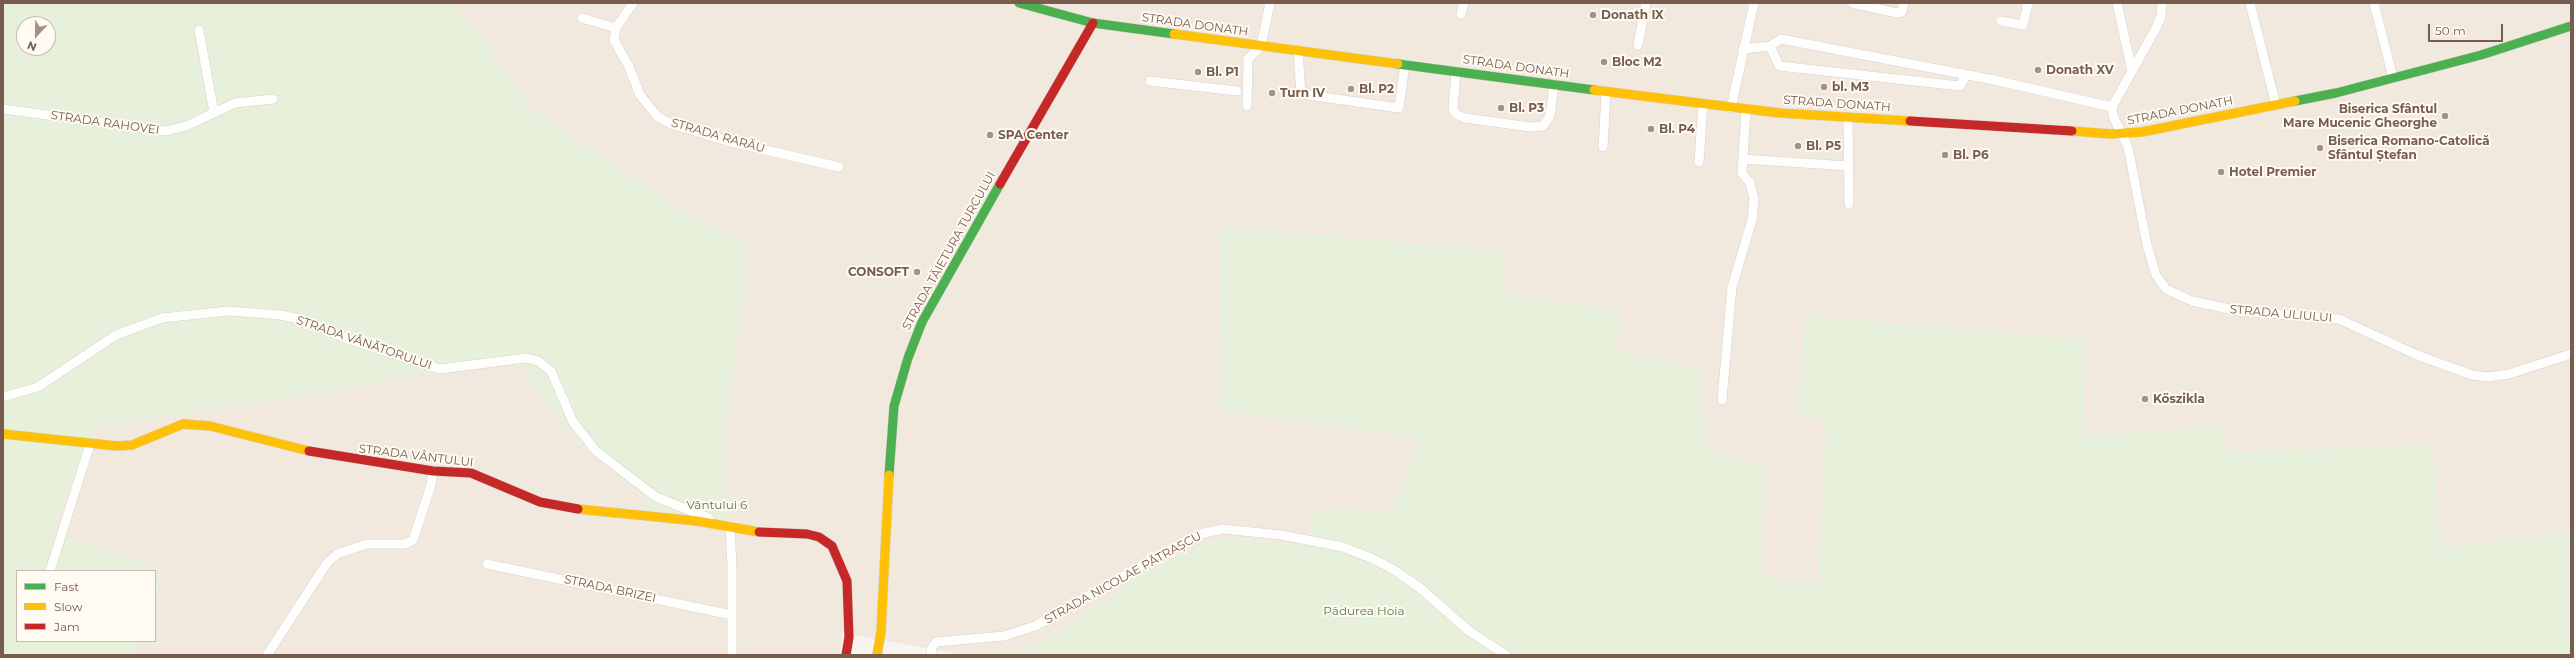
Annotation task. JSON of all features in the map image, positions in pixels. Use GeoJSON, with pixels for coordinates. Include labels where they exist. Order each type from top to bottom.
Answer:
{"type":"FeatureCollection","features":[{"type":"Feature","properties":{"kind":"main road","name":"STRADA DONATH"},"geometry":{"type":"LineString","coordinates":[[1019,3],[1093,23],[1703,105],[1848,118],[2124,134],[2142,132],[2276,105],[2393,78],[2481,55],[2571,26]]}},
{"type":"Feature","properties":{"kind":"main road","name":"STRADA TĂIETURA TURCULUI"},"geometry":{"type":"LineString","coordinates":[[877,655],[881,632],[891,434],[894,406],[910,351],[922,322],[960,253],[1093,23]]}},
{"type":"Feature","properties":{"kind":"main road","name":"STRADA VÂNTULUI"},"geometry":{"type":"LineString","coordinates":[[3,434],[90,444],[132,445],[170,428],[183,424],[197,424],[225,428],[267,442],[349,459],[433,471],[455,470],[471,473],[540,502],[573,510],[608,511],[720,524],[758,532],[807,534],[826,540],[832,546],[847,581],[849,637],[846,655]]}},
{"type":"Feature","properties":{"kind":"street"},"geometry":{"type":"LineString","coordinates":[[582,18],[616,28],[633,3]]}},
{"type":"Feature","properties":{"kind":"street"},"geometry":{"type":"LineString","coordinates":[[1247,106],[1248,59],[1261,46],[1270,3]]}},
{"type":"Feature","properties":{"kind":"street"},"geometry":{"type":"LineString","coordinates":[[1461,14],[1464,3]]}},
{"type":"Feature","properties":{"kind":"street"},"geometry":{"type":"LineString","coordinates":[[1638,45],[1646,3]]}},
{"type":"Feature","properties":{"kind":"street"},"geometry":{"type":"LineString","coordinates":[[1731,108],[1754,3]]}},
{"type":"Feature","properties":{"kind":"street"},"geometry":{"type":"LineString","coordinates":[[1852,3],[1897,13],[1902,12],[1904,3]]}},
{"type":"Feature","properties":{"kind":"street"},"geometry":{"type":"LineString","coordinates":[[2001,21],[2023,25],[2028,3]]}},
{"type":"Feature","properties":{"kind":"street"},"geometry":{"type":"LineString","coordinates":[[2117,3],[2132,71]]}},
{"type":"Feature","properties":{"kind":"street"},"geometry":{"type":"LineString","coordinates":[[1743,49],[1770,46],[1781,39],[1966,74],[2112,107],[2155,30],[2161,17],[2162,3]]}},
{"type":"Feature","properties":{"kind":"street"},"geometry":{"type":"LineString","coordinates":[[2250,3],[2276,105]]}},
{"type":"Feature","properties":{"kind":"street"},"geometry":{"type":"LineString","coordinates":[[2374,3],[2393,78]]}},
{"type":"Feature","properties":{"kind":"street","name":"STRADA RARĂU"},"geometry":{"type":"LineString","coordinates":[[616,28],[614,40],[630,67],[640,96],[658,117],[671,124],[727,141],[839,166]]}},
{"type":"Feature","properties":{"kind":"street"},"geometry":{"type":"LineString","coordinates":[[199,30],[214,113]]}},
{"type":"Feature","properties":{"kind":"street"},"geometry":{"type":"LineString","coordinates":[[1770,46],[1779,66],[1960,86],[1966,74]]}},
{"type":"Feature","properties":{"kind":"street"},"geometry":{"type":"LineString","coordinates":[[1298,51],[1301,94],[1400,108],[1405,64]]}},
{"type":"Feature","properties":{"kind":"street"},"geometry":{"type":"LineString","coordinates":[[1456,71],[1453,109],[1456,114],[1465,118],[1530,127],[1543,126],[1550,116],[1554,84]]}},
{"type":"Feature","properties":{"kind":"street"},"geometry":{"type":"LineString","coordinates":[[1150,81],[1237,91]]}},
{"type":"Feature","properties":{"kind":"street"},"geometry":{"type":"LineString","coordinates":[[1603,147],[1606,93]]}},
{"type":"Feature","properties":{"kind":"street","name":"STRADA RAHOVEI"},"geometry":{"type":"LineString","coordinates":[[3,109],[159,132],[175,129],[235,103],[273,99]]}},
{"type":"Feature","properties":{"kind":"street"},"geometry":{"type":"LineString","coordinates":[[1699,162],[1703,105]]}},
{"type":"Feature","properties":{"kind":"street","name":"STRADA ULIULUI"},"geometry":{"type":"LineString","coordinates":[[2112,107],[2115,121],[2124,134],[2147,245],[2160,283],[2172,293],[2212,307],[2239,311],[2339,319],[2417,355],[2472,375],[2488,377],[2509,374],[2571,354]]}},
{"type":"Feature","properties":{"kind":"street"},"geometry":{"type":"LineString","coordinates":[[1722,400],[1732,287],[1752,220],[1754,199],[1750,183],[1742,173],[1746,110]]}},
{"type":"Feature","properties":{"kind":"street"},"geometry":{"type":"LineString","coordinates":[[1848,118],[1849,204]]}},
{"type":"Feature","properties":{"kind":"street"},"geometry":{"type":"LineString","coordinates":[[1743,159],[1848,166]]}},
{"type":"Feature","properties":{"kind":"street","name":"STRADA VÂNĂTORULUI"},"geometry":{"type":"LineString","coordinates":[[3,397],[38,387],[116,336],[162,318],[228,311],[281,315],[304,320],[374,348],[440,369],[526,358],[538,361],[551,371],[581,433],[618,470],[656,497],[720,524]]}},
{"type":"Feature","properties":{"kind":"street"},"geometry":{"type":"LineString","coordinates":[[50,570],[90,444]]}},
{"type":"Feature","properties":{"kind":"street"},"geometry":{"type":"LineString","coordinates":[[267,655],[328,563],[337,554],[367,544],[405,544],[412,540],[431,485],[433,471]]}},
{"type":"Feature","properties":{"kind":"street"},"geometry":{"type":"LineString","coordinates":[[730,527],[732,655]]}},
{"type":"Feature","properties":{"kind":"street","name":"STRADA NICOLAE PĂTRAȘCU"},"geometry":{"type":"LineString","coordinates":[[932,655],[931,649],[936,642],[1004,636],[1035,626],[1187,540],[1224,529],[1281,535],[1343,547],[1371,558],[1396,571],[1469,631],[1506,655]]}},
{"type":"Feature","properties":{"kind":"street","name":"STRADA BRIZEI"},"geometry":{"type":"LineString","coordinates":[[487,564],[732,615]]}},
{"type":"Feature","properties":{"kind":"shaded area"},"geometry":{"type":"Polygon","coordinates":[[[451,3],[2571,3],[2571,532],[2441,549],[2432,445],[2227,452],[2219,424],[2182,430],[2082,435],[2086,341],[1826,419],[1819,582],[1761,577],[1763,468],[1708,452],[1698,369],[1616,351],[1620,311],[1502,294],[1502,251],[1220,227],[1221,410],[1422,438],[1392,511],[1314,509],[1310,537],[1285,544],[1239,538],[1176,556],[1141,575],[1059,631],[1023,649],[992,652],[954,653],[842,633],[840,655],[134,655],[139,642],[156,642],[156,592],[164,571],[51,532],[96,428],[301,396],[501,360],[521,367],[578,442],[647,501],[723,517],[727,411],[743,303],[746,242],[694,219],[531,110],[478,32],[451,3]]]}},
{"type":"Feature","properties":{"kind":"green space","name":"Vântului 6"},"geometry":{"type":"Polygon","coordinates":[[[3,3],[451,3],[478,32],[531,110],[694,219],[746,242],[743,303],[727,411],[724,491],[732,495],[730,523],[645,510],[647,501],[578,442],[521,367],[501,360],[301,396],[96,428],[51,532],[164,571],[156,592],[156,570],[16,570],[16,642],[139,642],[134,655],[3,655],[3,3]]]}},
{"type":"Feature","properties":{"kind":"green space","name":"Pădurea Hoia"},"geometry":{"type":"Polygon","coordinates":[[[1219,227],[1503,251],[1503,294],[1620,311],[1616,351],[1698,369],[1708,452],[1763,467],[1761,577],[1819,582],[1826,419],[1798,415],[1806,316],[2086,340],[2082,435],[2182,430],[2219,424],[2227,452],[2432,445],[2441,549],[2571,532],[2571,655],[954,655],[954,653],[992,652],[1023,649],[1059,631],[1141,575],[1176,556],[1209,542],[1239,538],[1285,544],[1310,537],[1314,509],[1392,511],[1422,438],[1221,411],[1219,227]]]}},
{"type":"Feature","properties":{"kind":"traffic: fast"},"geometry":{"type":"LineString","coordinates":[[1019,3],[1093,23],[1174,34]]}},
{"type":"Feature","properties":{"kind":"traffic: fast"},"geometry":{"type":"LineString","coordinates":[[2295,101],[2336,93],[2481,55],[2571,26]]}},
{"type":"Feature","properties":{"kind":"traffic: fast"},"geometry":{"type":"LineString","coordinates":[[1398,64],[1594,90]]}},
{"type":"Feature","properties":{"kind":"traffic: fast"},"geometry":{"type":"LineString","coordinates":[[889,475],[894,406],[908,358],[922,322],[1000,184]]}},
{"type":"Feature","properties":{"kind":"traffic: slow"},"geometry":{"type":"LineString","coordinates":[[1174,34],[1398,64]]}},
{"type":"Feature","properties":{"kind":"traffic: slow"},"geometry":{"type":"LineString","coordinates":[[1594,90],[1780,113],[1910,121]]}},
{"type":"Feature","properties":{"kind":"traffic: slow"},"geometry":{"type":"LineString","coordinates":[[2072,131],[2111,134],[2142,132],[2295,101]]}},
{"type":"Feature","properties":{"kind":"traffic: slow"},"geometry":{"type":"LineString","coordinates":[[3,434],[117,446],[132,445],[183,424],[210,426],[309,451]]}},
{"type":"Feature","properties":{"kind":"traffic: slow"},"geometry":{"type":"LineString","coordinates":[[877,655],[881,632],[889,475]]}},
{"type":"Feature","properties":{"kind":"traffic: slow"},"geometry":{"type":"LineString","coordinates":[[578,509],[697,521],[759,532]]}},
{"type":"Feature","properties":{"kind":"traffic: jam"},"geometry":{"type":"LineString","coordinates":[[1000,184],[1093,23]]}},
{"type":"Feature","properties":{"kind":"traffic: jam"},"geometry":{"type":"LineString","coordinates":[[1910,121],[2072,131]]}},
{"type":"Feature","properties":{"kind":"traffic: jam"},"geometry":{"type":"LineString","coordinates":[[309,451],[433,471],[471,473],[540,502],[578,509]]}},
{"type":"Feature","properties":{"kind":"traffic: jam"},"geometry":{"type":"LineString","coordinates":[[759,532],[807,534],[819,537],[832,546],[847,581],[849,637],[846,655]]}},
{"type":"Feature","properties":{"kind":"place","name":"Donath IX"},"geometry":{"type":"Point","coordinates":[1593,15]}},
{"type":"Feature","properties":{"kind":"place","name":"Bloc M2"},"geometry":{"type":"Point","coordinates":[1604,62]}},
{"type":"Feature","properties":{"kind":"place","name":"Donath XV"},"geometry":{"type":"Point","coordinates":[2038,70]}},
{"type":"Feature","properties":{"kind":"place","name":"Bl. P1"},"geometry":{"type":"Point","coordinates":[1198,72]}},
{"type":"Feature","properties":{"kind":"place","name":"bl. M3"},"geometry":{"type":"Point","coordinates":[1824,87]}},
{"type":"Feature","properties":{"kind":"place","name":"Bl. P2"},"geometry":{"type":"Point","coordinates":[1351,89]}},
{"type":"Feature","properties":{"kind":"place","name":"Turn IV"},"geometry":{"type":"Point","coordinates":[1272,93]}},
{"type":"Feature","properties":{"kind":"place","name":"Bl. P3"},"geometry":{"type":"Point","coordinates":[1501,108]}},
{"type":"Feature","properties":{"kind":"place","name":"Biserica Sfântul Mare Mucenic Gheorghe"},"geometry":{"type":"Point","coordinates":[2445,116]}},
{"type":"Feature","properties":{"kind":"place","name":"Bl. P4"},"geometry":{"type":"Point","coordinates":[1651,129]}},
{"type":"Feature","properties":{"kind":"place","name":"SPA Center"},"geometry":{"type":"Point","coordinates":[990,135]}},
{"type":"Feature","properties":{"kind":"place","name":"Bl. P5"},"geometry":{"type":"Point","coordinates":[1798,146]}},
{"type":"Feature","properties":{"kind":"place","name":"Biserica Romano-Catolică Sfântul Ștefan"},"geometry":{"type":"Point","coordinates":[2320,148]}},
{"type":"Feature","properties":{"kind":"place","name":"Bl. P6"},"geometry":{"type":"Point","coordinates":[1945,155]}},
{"type":"Feature","properties":{"kind":"place","name":"Hotel Premier"},"geometry":{"type":"Point","coordinates":[2221,172]}},
{"type":"Feature","properties":{"kind":"place","name":"CONSOFT"},"geometry":{"type":"Point","coordinates":[917,272]}},
{"type":"Feature","properties":{"kind":"place","name":"Kőszikla"},"geometry":{"type":"Point","coordinates":[2145,399]}}]}
